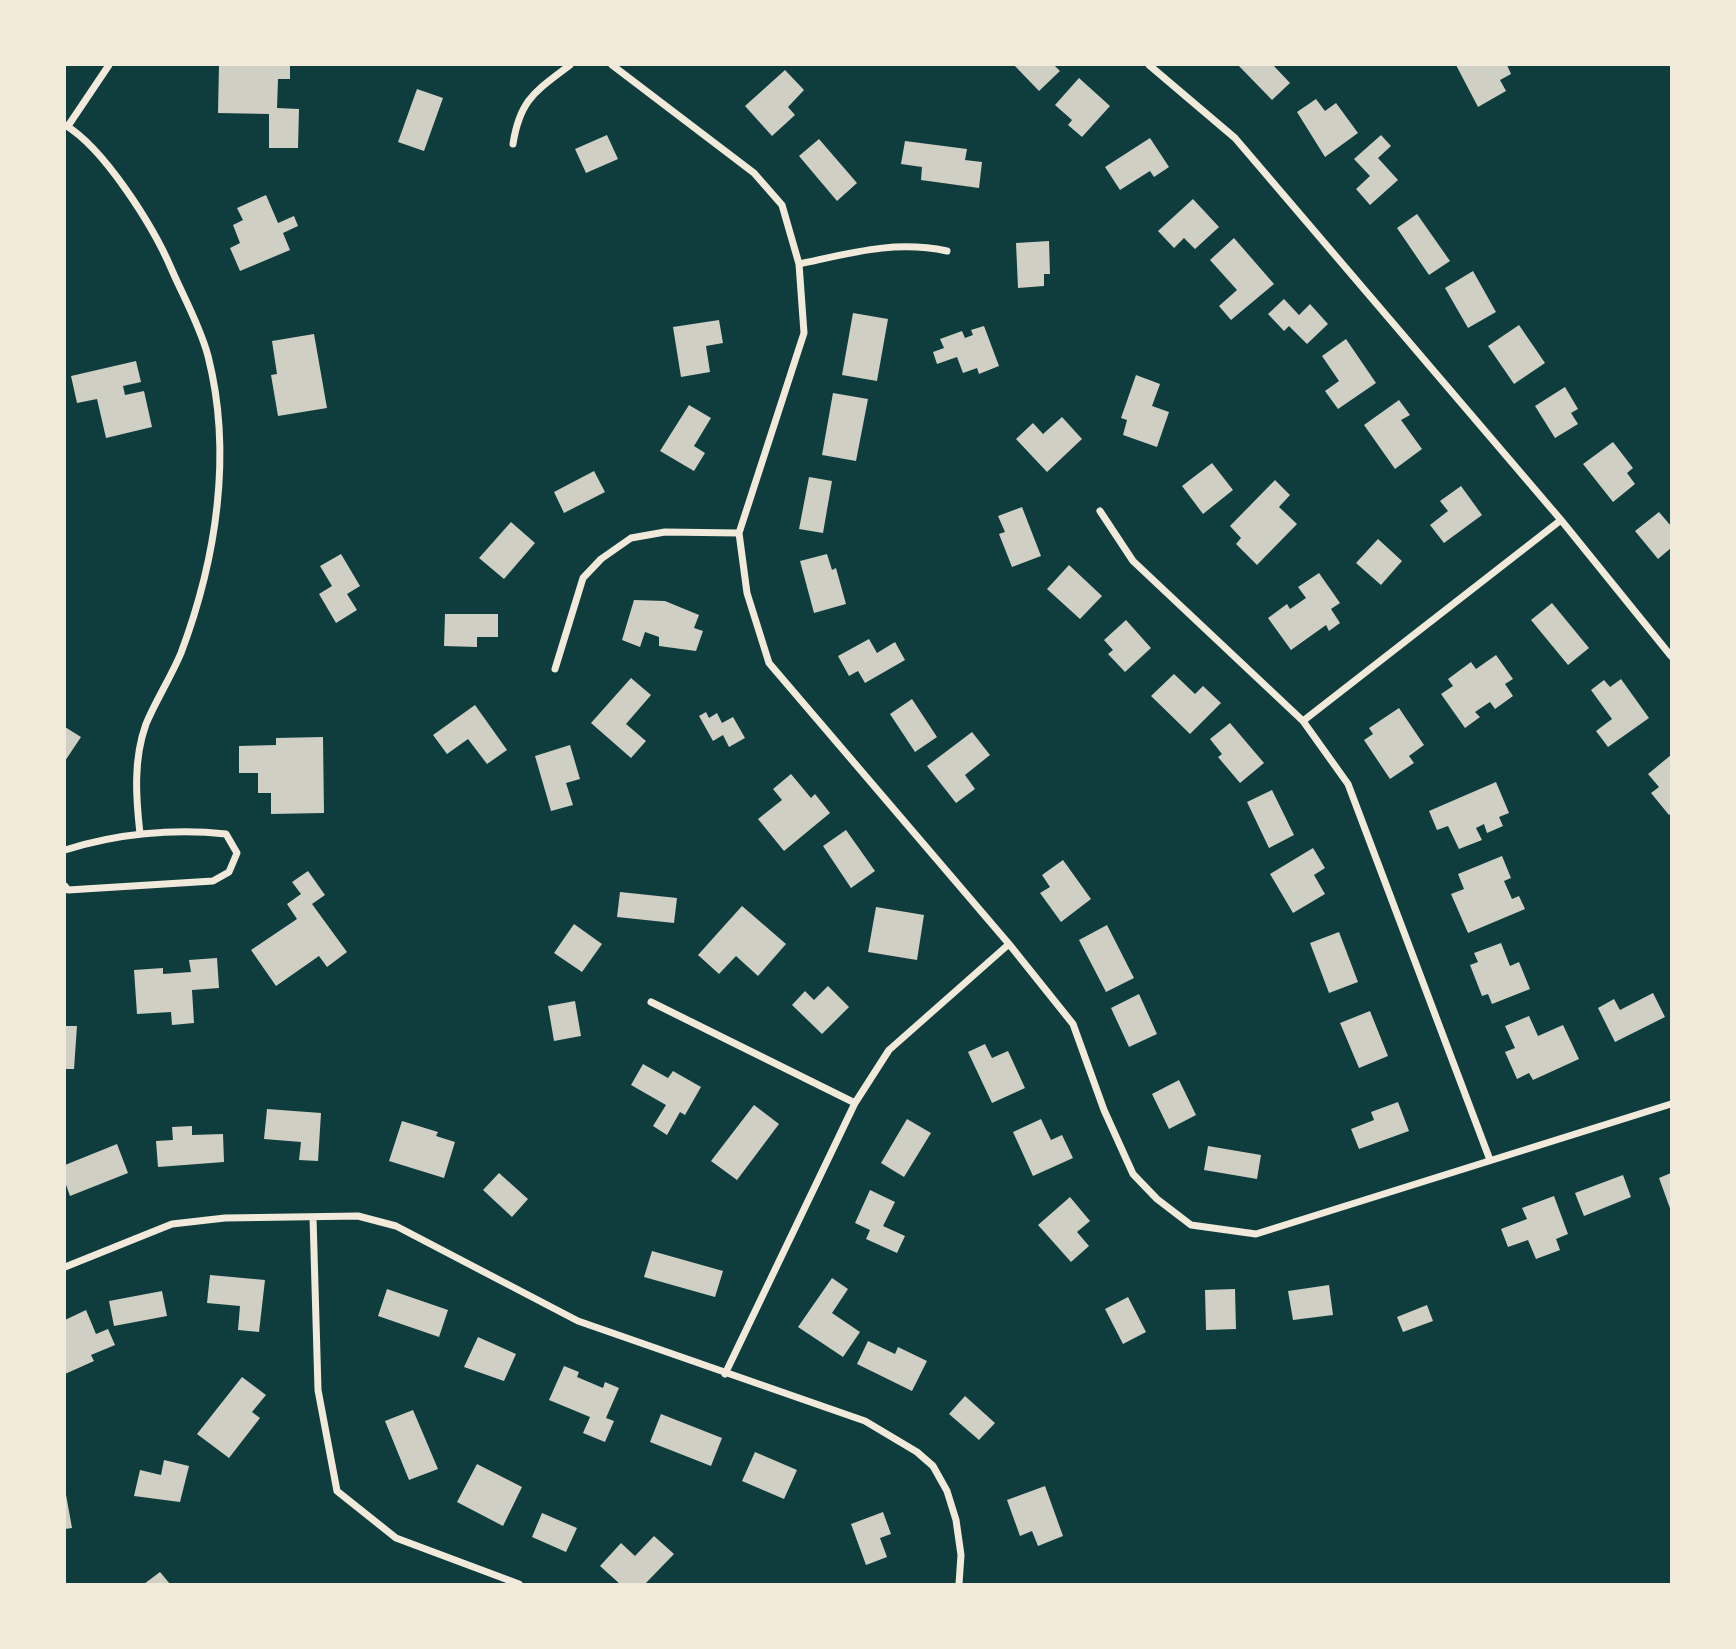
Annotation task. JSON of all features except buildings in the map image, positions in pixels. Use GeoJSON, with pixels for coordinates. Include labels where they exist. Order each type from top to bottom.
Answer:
{"type":"FeatureCollection","features":[{"type":"Feature","properties":{"kind":"street"},"geometry":{"type":"LineString","coordinates":[[109,65],[66,126],[101,155],[161,245],[208,355],[221,435],[215,526],[200,596],[180,655],[145,727],[134,786],[140,834]]}},
{"type":"Feature","properties":{"kind":"street"},"geometry":{"type":"LineString","coordinates":[[513,144],[517,117],[535,92],[570,65]]}},
{"type":"Feature","properties":{"kind":"street"},"geometry":{"type":"LineString","coordinates":[[612,65],[754,173],[782,205],[799,264],[804,332],[739,533],[747,593],[769,663],[1009,944],[1073,1024],[1104,1110],[1133,1174],[1157,1199],[1191,1225],[1256,1234],[1671,1104]]}},
{"type":"Feature","properties":{"kind":"street"},"geometry":{"type":"LineString","coordinates":[[1149,65],[1235,138],[1560,520],[1671,656]]}},
{"type":"Feature","properties":{"kind":"street"},"geometry":{"type":"LineString","coordinates":[[799,264],[874,248],[916,245],[947,251]]}},
{"type":"Feature","properties":{"kind":"street"},"geometry":{"type":"LineString","coordinates":[[1100,512],[1133,561],[1303,721],[1348,784],[1490,1160]]}},
{"type":"Feature","properties":{"kind":"street"},"geometry":{"type":"LineString","coordinates":[[1303,721],[1560,520]]}},
{"type":"Feature","properties":{"kind":"street"},"geometry":{"type":"LineString","coordinates":[[555,669],[583,578],[601,559],[631,538],[666,533],[739,533]]}},
{"type":"Feature","properties":{"kind":"street"},"geometry":{"type":"LineString","coordinates":[[65,850],[140,834],[226,834],[237,853],[229,872],[212,881],[68,890],[65,886]]}},
{"type":"Feature","properties":{"kind":"street"},"geometry":{"type":"LineString","coordinates":[[725,1374],[855,1103],[889,1050],[1009,944]]}},
{"type":"Feature","properties":{"kind":"street"},"geometry":{"type":"LineString","coordinates":[[651,1002],[855,1103]]}},
{"type":"Feature","properties":{"kind":"street"},"geometry":{"type":"LineString","coordinates":[[65,1267],[172,1224],[225,1218],[358,1216],[396,1226],[578,1321],[864,1421],[917,1452],[933,1466],[947,1491],[957,1520],[961,1555],[959,1584]]}},
{"type":"Feature","properties":{"kind":"street"},"geometry":{"type":"LineString","coordinates":[[313,1217],[318,1390],[337,1491],[396,1538],[519,1584]]}}]}
